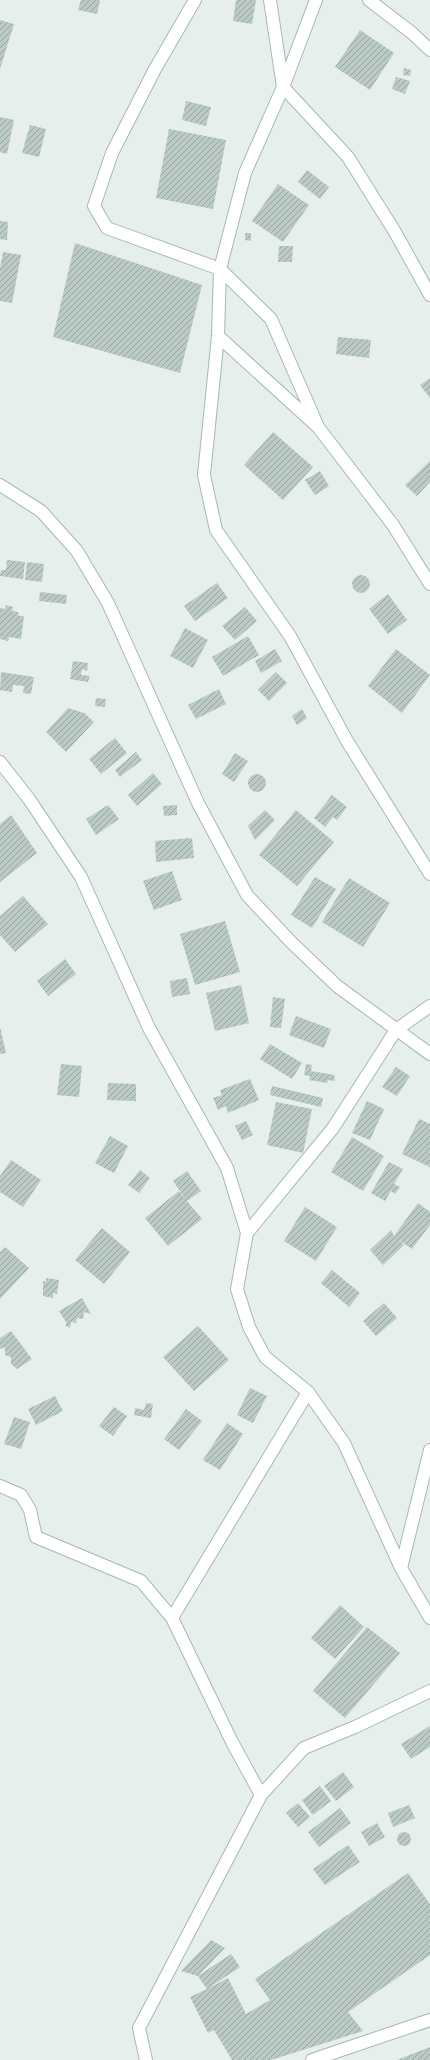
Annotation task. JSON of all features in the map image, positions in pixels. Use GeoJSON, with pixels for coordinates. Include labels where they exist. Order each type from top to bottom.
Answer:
{"type":"FeatureCollection","features":[{"type":"Feature","properties":{"kind":"street"},"geometry":{"type":"LineString","coordinates":[[196,0],[155,69],[112,153],[94,206],[107,228],[220,269],[271,319],[318,427]]}},
{"type":"Feature","properties":{"kind":"street"},"geometry":{"type":"LineString","coordinates":[[270,0],[283,86],[348,157],[395,232],[430,295]]}},
{"type":"Feature","properties":{"kind":"street"},"geometry":{"type":"LineString","coordinates":[[316,0],[283,86],[244,173],[220,269],[218,336],[204,474],[216,530],[290,636],[347,741],[430,874]]}},
{"type":"Feature","properties":{"kind":"street"},"geometry":{"type":"LineString","coordinates":[[369,0],[412,33],[430,50]]}},
{"type":"Feature","properties":{"kind":"street"},"geometry":{"type":"LineString","coordinates":[[218,336],[318,427],[393,525],[430,584]]}},
{"type":"Feature","properties":{"kind":"street"},"geometry":{"type":"LineString","coordinates":[[0,485],[41,511],[77,551],[108,604],[198,803],[247,895],[290,941],[337,986],[430,1054]]}},
{"type":"Feature","properties":{"kind":"street"},"geometry":{"type":"LineString","coordinates":[[0,762],[29,799],[81,877],[149,1028],[226,1168],[248,1233]]}},
{"type":"Feature","properties":{"kind":"street"},"geometry":{"type":"LineString","coordinates":[[430,1006],[396,1030],[333,1128],[248,1233],[237,1289],[248,1327],[265,1357],[308,1392],[344,1443],[401,1568],[430,1618]]}},
{"type":"Feature","properties":{"kind":"street"},"geometry":{"type":"LineString","coordinates":[[172,1618],[308,1392]]}},
{"type":"Feature","properties":{"kind":"street"},"geometry":{"type":"LineString","coordinates":[[401,1568],[430,1450]]}},
{"type":"Feature","properties":{"kind":"street"},"geometry":{"type":"LineString","coordinates":[[0,1486],[21,1496],[30,1510],[36,1537],[141,1581],[172,1618],[232,1742],[261,1796]]}},
{"type":"Feature","properties":{"kind":"street"},"geometry":{"type":"LineString","coordinates":[[146,2060],[139,2028],[261,1796],[304,1748],[355,1727],[430,1691]]}},
{"type":"Feature","properties":{"kind":"street"},"geometry":{"type":"LineString","coordinates":[[312,2060],[430,2020]]}},
{"type":"Feature","properties":{"kind":"building"},"geometry":{"type":"Polygon","coordinates":[[[81,0],[100,0],[97,14],[78,10],[81,0]]]}},
{"type":"Feature","properties":{"kind":"building"},"geometry":{"type":"Polygon","coordinates":[[[236,0],[256,0],[252,24],[233,21],[236,0]]]}},
{"type":"Feature","properties":{"kind":"building"},"geometry":{"type":"Polygon","coordinates":[[[0,20],[14,24],[0,69],[0,20]]]}},
{"type":"Feature","properties":{"kind":"building"},"geometry":{"type":"Polygon","coordinates":[[[360,30],[394,53],[370,90],[335,67],[360,30]]]}},
{"type":"Feature","properties":{"kind":"building"},"geometry":{"type":"Polygon","coordinates":[[[404,68],[411,70],[410,76],[403,75],[404,68]]]}},
{"type":"Feature","properties":{"kind":"building"},"geometry":{"type":"Polygon","coordinates":[[[396,77],[410,81],[405,94],[392,89],[396,77]]]}},
{"type":"Feature","properties":{"kind":"building"},"geometry":{"type":"Polygon","coordinates":[[[186,101],[211,107],[206,126],[182,120],[186,101]]]}},
{"type":"Feature","properties":{"kind":"building"},"geometry":{"type":"Polygon","coordinates":[[[0,117],[14,120],[7,154],[0,152],[0,117]]]}},
{"type":"Feature","properties":{"kind":"building"},"geometry":{"type":"Polygon","coordinates":[[[30,125],[46,129],[39,157],[22,153],[30,125]]]}},
{"type":"Feature","properties":{"kind":"building"},"geometry":{"type":"Polygon","coordinates":[[[169,129],[226,140],[213,209],[156,198],[169,129]]]}},
{"type":"Feature","properties":{"kind":"building"},"geometry":{"type":"Polygon","coordinates":[[[307,170],[329,187],[320,199],[298,182],[307,170]]]}},
{"type":"Feature","properties":{"kind":"building"},"geometry":{"type":"Polygon","coordinates":[[[278,184],[309,205],[283,242],[252,221],[278,184]]]}},
{"type":"Feature","properties":{"kind":"building"},"geometry":{"type":"Polygon","coordinates":[[[0,221],[8,222],[7,240],[0,239],[0,221]]]}},
{"type":"Feature","properties":{"kind":"building"},"geometry":{"type":"Polygon","coordinates":[[[245,233],[251,233],[251,241],[245,240],[245,233]]]}},
{"type":"Feature","properties":{"kind":"building"},"geometry":{"type":"Polygon","coordinates":[[[75,243],[202,285],[180,373],[53,337],[75,243]]]}},
{"type":"Feature","properties":{"kind":"building"},"geometry":{"type":"Polygon","coordinates":[[[279,246],[293,246],[292,262],[278,262],[279,246]]]}},
{"type":"Feature","properties":{"kind":"building"},"geometry":{"type":"Polygon","coordinates":[[[3,252],[21,255],[12,303],[0,301],[0,269],[3,252]]]}},
{"type":"Feature","properties":{"kind":"building"},"geometry":{"type":"Polygon","coordinates":[[[338,337],[371,340],[369,358],[336,354],[338,337]]]}},
{"type":"Feature","properties":{"kind":"building"},"geometry":{"type":"Polygon","coordinates":[[[430,378],[430,398],[420,385],[430,378]]]}},
{"type":"Feature","properties":{"kind":"building"},"geometry":{"type":"Polygon","coordinates":[[[273,432],[313,467],[283,500],[244,465],[273,432]]]}},
{"type":"Feature","properties":{"kind":"building"},"geometry":{"type":"Polygon","coordinates":[[[430,461],[430,482],[417,496],[405,485],[430,461]]]}},
{"type":"Feature","properties":{"kind":"building"},"geometry":{"type":"Polygon","coordinates":[[[320,471],[329,486],[315,495],[305,480],[320,471]]]}},
{"type":"Feature","properties":{"kind":"building"},"geometry":{"type":"Polygon","coordinates":[[[7,560],[25,562],[23,579],[0,576],[1,570],[6,570],[7,560]]]}},
{"type":"Feature","properties":{"kind":"building"},"geometry":{"type":"Polygon","coordinates":[[[27,562],[44,564],[42,582],[25,580],[27,562]]]}},
{"type":"Feature","properties":{"kind":"building"},"geometry":{"type":"Polygon","coordinates":[[[361,575],[367,578],[370,584],[367,590],[361,593],[355,590],[352,584],[355,578],[361,575]]]}},
{"type":"Feature","properties":{"kind":"building"},"geometry":{"type":"Polygon","coordinates":[[[217,583],[228,598],[195,621],[184,606],[217,583]]]}},
{"type":"Feature","properties":{"kind":"building"},"geometry":{"type":"Polygon","coordinates":[[[40,592],[67,595],[66,604],[39,601],[40,592]]]}},
{"type":"Feature","properties":{"kind":"building"},"geometry":{"type":"Polygon","coordinates":[[[388,594],[407,620],[388,634],[369,609],[388,594]]]}},
{"type":"Feature","properties":{"kind":"building"},"geometry":{"type":"Polygon","coordinates":[[[6,605],[13,607],[12,611],[18,612],[19,616],[24,616],[21,639],[9,637],[8,641],[0,639],[0,608],[5,609],[6,605]]]}},
{"type":"Feature","properties":{"kind":"building"},"geometry":{"type":"Polygon","coordinates":[[[245,607],[257,621],[235,640],[222,626],[245,607]]]}},
{"type":"Feature","properties":{"kind":"building"},"geometry":{"type":"Polygon","coordinates":[[[185,628],[208,640],[193,668],[170,656],[185,628]]]}},
{"type":"Feature","properties":{"kind":"building"},"geometry":{"type":"Polygon","coordinates":[[[248,636],[259,655],[223,676],[212,657],[248,636]]]}},
{"type":"Feature","properties":{"kind":"building"},"geometry":{"type":"Polygon","coordinates":[[[275,649],[282,661],[261,673],[255,661],[275,649]]]}},
{"type":"Feature","properties":{"kind":"building"},"geometry":{"type":"Polygon","coordinates":[[[396,649],[430,675],[402,713],[368,686],[396,649]]]}},
{"type":"Feature","properties":{"kind":"building"},"geometry":{"type":"Polygon","coordinates":[[[73,661],[88,663],[87,671],[82,669],[81,675],[90,676],[88,682],[70,679],[73,661]]]}},
{"type":"Feature","properties":{"kind":"building"},"geometry":{"type":"Polygon","coordinates":[[[1,672],[34,677],[31,694],[23,693],[24,686],[13,685],[12,692],[0,690],[1,672]]]}},
{"type":"Feature","properties":{"kind":"building"},"geometry":{"type":"Polygon","coordinates":[[[276,672],[287,683],[269,701],[258,690],[276,672]]]}},
{"type":"Feature","properties":{"kind":"building"},"geometry":{"type":"Polygon","coordinates":[[[219,689],[226,704],[196,719],[188,705],[219,689]]]}},
{"type":"Feature","properties":{"kind":"building"},"geometry":{"type":"Polygon","coordinates":[[[96,698],[106,699],[105,707],[95,706],[96,698]]]}},
{"type":"Feature","properties":{"kind":"building"},"geometry":{"type":"Polygon","coordinates":[[[68,708],[84,713],[94,722],[66,752],[46,732],[68,708]]]}},
{"type":"Feature","properties":{"kind":"building"},"geometry":{"type":"Polygon","coordinates":[[[302,709],[307,718],[297,725],[292,716],[302,709]]]}},
{"type":"Feature","properties":{"kind":"building"},"geometry":{"type":"Polygon","coordinates":[[[115,738],[127,753],[101,774],[89,759],[115,738]]]}},
{"type":"Feature","properties":{"kind":"building"},"geometry":{"type":"Polygon","coordinates":[[[136,752],[142,760],[120,777],[115,770],[136,752]]]}},
{"type":"Feature","properties":{"kind":"building"},"geometry":{"type":"Polygon","coordinates":[[[235,753],[248,761],[234,782],[222,774],[235,753]]]}},
{"type":"Feature","properties":{"kind":"building"},"geometry":{"type":"Polygon","coordinates":[[[153,773],[162,784],[137,806],[128,795],[153,773]]]}},
{"type":"Feature","properties":{"kind":"building"},"geometry":{"type":"Polygon","coordinates":[[[257,774],[263,777],[266,783],[263,789],[257,792],[251,789],[248,783],[251,777],[257,774]]]}},
{"type":"Feature","properties":{"kind":"building"},"geometry":{"type":"Polygon","coordinates":[[[332,795],[347,807],[337,820],[333,817],[325,827],[314,818],[332,795]]]}},
{"type":"Feature","properties":{"kind":"building"},"geometry":{"type":"Polygon","coordinates":[[[108,805],[119,819],[96,835],[86,819],[108,805]]]}},
{"type":"Feature","properties":{"kind":"building"},"geometry":{"type":"Polygon","coordinates":[[[177,805],[177,815],[164,816],[163,806],[177,805]]]}},
{"type":"Feature","properties":{"kind":"building"},"geometry":{"type":"Polygon","coordinates":[[[265,810],[275,820],[255,840],[248,826],[265,810]]]}},
{"type":"Feature","properties":{"kind":"building"},"geometry":{"type":"Polygon","coordinates":[[[296,810],[334,842],[297,886],[259,855],[296,810]]]}},
{"type":"Feature","properties":{"kind":"building"},"geometry":{"type":"Polygon","coordinates":[[[11,815],[37,853],[0,882],[0,824],[11,815]]]}},
{"type":"Feature","properties":{"kind":"building"},"geometry":{"type":"Polygon","coordinates":[[[192,838],[194,858],[156,862],[155,841],[192,838]]]}},
{"type":"Feature","properties":{"kind":"building"},"geometry":{"type":"Polygon","coordinates":[[[172,871],[182,900],[154,910],[143,881],[172,871]]]}},
{"type":"Feature","properties":{"kind":"building"},"geometry":{"type":"Polygon","coordinates":[[[315,877],[336,889],[312,928],[291,915],[315,877]]]}},
{"type":"Feature","properties":{"kind":"building"},"geometry":{"type":"Polygon","coordinates":[[[349,878],[390,903],[363,947],[322,922],[349,878]]]}},
{"type":"Feature","properties":{"kind":"building"},"geometry":{"type":"Polygon","coordinates":[[[23,896],[48,924],[15,952],[0,935],[0,916],[23,896]]]}},
{"type":"Feature","properties":{"kind":"building"},"geometry":{"type":"Polygon","coordinates":[[[225,921],[240,972],[195,985],[180,934],[225,921]]]}},
{"type":"Feature","properties":{"kind":"building"},"geometry":{"type":"Polygon","coordinates":[[[65,959],[76,974],[48,996],[37,981],[65,959]]]}},
{"type":"Feature","properties":{"kind":"building"},"geometry":{"type":"Polygon","coordinates":[[[187,978],[190,994],[172,997],[170,981],[187,978]]]}},
{"type":"Feature","properties":{"kind":"building"},"geometry":{"type":"Polygon","coordinates":[[[241,985],[249,1023],[215,1031],[206,993],[241,985]]]}},
{"type":"Feature","properties":{"kind":"building"},"geometry":{"type":"Polygon","coordinates":[[[273,997],[285,999],[281,1028],[270,1027],[273,997]]]}},
{"type":"Feature","properties":{"kind":"building"},"geometry":{"type":"Polygon","coordinates":[[[296,1016],[331,1029],[324,1048],[289,1035],[296,1016]]]}},
{"type":"Feature","properties":{"kind":"building"},"geometry":{"type":"Polygon","coordinates":[[[0,1027],[6,1053],[0,1054],[0,1027]]]}},
{"type":"Feature","properties":{"kind":"building"},"geometry":{"type":"Polygon","coordinates":[[[270,1044],[302,1063],[292,1079],[260,1059],[270,1044]]]}},
{"type":"Feature","properties":{"kind":"building"},"geometry":{"type":"Polygon","coordinates":[[[61,1064],[82,1066],[79,1097],[57,1095],[61,1064]]]}},
{"type":"Feature","properties":{"kind":"building"},"geometry":{"type":"Polygon","coordinates":[[[306,1064],[312,1065],[311,1071],[334,1075],[335,1081],[328,1080],[327,1083],[309,1080],[310,1076],[304,1075],[306,1064]]]}},
{"type":"Feature","properties":{"kind":"building"},"geometry":{"type":"Polygon","coordinates":[[[396,1067],[410,1076],[397,1096],[382,1087],[396,1067]]]}},
{"type":"Feature","properties":{"kind":"building"},"geometry":{"type":"Polygon","coordinates":[[[250,1079],[259,1100],[228,1113],[226,1106],[218,1110],[213,1098],[222,1095],[220,1090],[250,1079]]]}},
{"type":"Feature","properties":{"kind":"building"},"geometry":{"type":"Polygon","coordinates":[[[108,1083],[136,1084],[136,1101],[107,1100],[108,1083]]]}},
{"type":"Feature","properties":{"kind":"building"},"geometry":{"type":"Polygon","coordinates":[[[272,1086],[323,1098],[321,1107],[270,1095],[272,1086]]]}},
{"type":"Feature","properties":{"kind":"building"},"geometry":{"type":"Polygon","coordinates":[[[367,1101],[384,1109],[370,1140],[352,1133],[367,1101]]]}},
{"type":"Feature","properties":{"kind":"building"},"geometry":{"type":"Polygon","coordinates":[[[276,1102],[312,1109],[303,1153],[267,1145],[276,1102]]]}},
{"type":"Feature","properties":{"kind":"building"},"geometry":{"type":"Polygon","coordinates":[[[419,1119],[430,1124],[430,1167],[402,1154],[419,1119]]]}},
{"type":"Feature","properties":{"kind":"building"},"geometry":{"type":"Polygon","coordinates":[[[246,1121],[253,1135],[242,1140],[235,1126],[246,1121]]]}},
{"type":"Feature","properties":{"kind":"building"},"geometry":{"type":"Polygon","coordinates":[[[110,1136],[128,1146],[114,1173],[95,1163],[110,1136]]]}},
{"type":"Feature","properties":{"kind":"building"},"geometry":{"type":"Polygon","coordinates":[[[352,1137],[384,1156],[363,1191],[331,1172],[352,1137]]]}},
{"type":"Feature","properties":{"kind":"building"},"geometry":{"type":"Polygon","coordinates":[[[11,1160],[41,1180],[23,1207],[0,1192],[0,1176],[11,1160]]]}},
{"type":"Feature","properties":{"kind":"building"},"geometry":{"type":"Polygon","coordinates":[[[389,1162],[403,1169],[394,1184],[400,1187],[395,1194],[391,1191],[385,1201],[371,1193],[389,1162]]]}},
{"type":"Feature","properties":{"kind":"building"},"geometry":{"type":"Polygon","coordinates":[[[140,1170],[150,1178],[139,1193],[128,1185],[140,1170]]]}},
{"type":"Feature","properties":{"kind":"building"},"geometry":{"type":"Polygon","coordinates":[[[187,1171],[201,1191],[187,1201],[202,1219],[168,1246],[145,1218],[179,1191],[186,1200],[173,1181],[187,1171]]]}},
{"type":"Feature","properties":{"kind":"building"},"geometry":{"type":"Polygon","coordinates":[[[418,1203],[430,1212],[430,1225],[412,1249],[399,1240],[404,1245],[383,1265],[370,1250],[391,1230],[394,1236],[418,1203]]]}},
{"type":"Feature","properties":{"kind":"building"},"geometry":{"type":"Polygon","coordinates":[[[305,1207],[337,1227],[316,1261],[284,1241],[305,1207]]]}},
{"type":"Feature","properties":{"kind":"building"},"geometry":{"type":"Polygon","coordinates":[[[102,1228],[130,1252],[104,1284],[75,1260],[102,1228]]]}},
{"type":"Feature","properties":{"kind":"building"},"geometry":{"type":"Polygon","coordinates":[[[5,1247],[29,1268],[0,1299],[0,1252],[5,1247]]]}},
{"type":"Feature","properties":{"kind":"building"},"geometry":{"type":"Polygon","coordinates":[[[332,1270],[360,1293],[349,1307],[321,1283],[332,1270]]]}},
{"type":"Feature","properties":{"kind":"building"},"geometry":{"type":"Polygon","coordinates":[[[46,1278],[59,1280],[57,1294],[53,1293],[53,1298],[43,1296],[43,1281],[46,1282],[46,1278]]]}},
{"type":"Feature","properties":{"kind":"building"},"geometry":{"type":"Polygon","coordinates":[[[82,1298],[91,1314],[84,1312],[83,1319],[77,1318],[76,1323],[71,1322],[70,1328],[66,1326],[66,1322],[59,1311],[82,1298]]]}},
{"type":"Feature","properties":{"kind":"building"},"geometry":{"type":"Polygon","coordinates":[[[384,1303],[397,1318],[376,1336],[363,1321],[384,1303]]]}},
{"type":"Feature","properties":{"kind":"building"},"geometry":{"type":"Polygon","coordinates":[[[198,1326],[229,1360],[194,1391],[163,1357],[198,1326]]]}},
{"type":"Feature","properties":{"kind":"building"},"geometry":{"type":"Polygon","coordinates":[[[11,1331],[32,1359],[17,1369],[11,1364],[11,1357],[5,1355],[5,1347],[0,1349],[0,1338],[11,1331]]]}},
{"type":"Feature","properties":{"kind":"building"},"geometry":{"type":"Polygon","coordinates":[[[250,1388],[267,1396],[253,1423],[237,1415],[250,1388]]]}},
{"type":"Feature","properties":{"kind":"building"},"geometry":{"type":"Polygon","coordinates":[[[55,1396],[63,1411],[36,1425],[28,1409],[55,1396]]]}},
{"type":"Feature","properties":{"kind":"building"},"geometry":{"type":"Polygon","coordinates":[[[146,1403],[153,1404],[151,1418],[134,1415],[135,1408],[144,1410],[146,1403]]]}},
{"type":"Feature","properties":{"kind":"building"},"geometry":{"type":"Polygon","coordinates":[[[114,1407],[127,1416],[113,1436],[99,1426],[114,1407]]]}},
{"type":"Feature","properties":{"kind":"building"},"geometry":{"type":"Polygon","coordinates":[[[186,1409],[202,1421],[179,1450],[164,1439],[186,1409]]]}},
{"type":"Feature","properties":{"kind":"building"},"geometry":{"type":"Polygon","coordinates":[[[14,1417],[30,1422],[21,1449],[4,1444],[14,1417]]]}},
{"type":"Feature","properties":{"kind":"building"},"geometry":{"type":"Polygon","coordinates":[[[227,1423],[243,1434],[220,1470],[203,1460],[227,1423]]]}},
{"type":"Feature","properties":{"kind":"building"},"geometry":{"type":"Polygon","coordinates":[[[340,1605],[364,1627],[335,1659],[311,1638],[340,1605]]]}},
{"type":"Feature","properties":{"kind":"building"},"geometry":{"type":"Polygon","coordinates":[[[367,1627],[400,1653],[345,1718],[313,1691],[367,1627]]]}},
{"type":"Feature","properties":{"kind":"building"},"geometry":{"type":"Polygon","coordinates":[[[430,1726],[430,1747],[411,1759],[401,1744],[430,1726]]]}},
{"type":"Feature","properties":{"kind":"building"},"geometry":{"type":"Polygon","coordinates":[[[343,1772],[354,1787],[336,1801],[324,1786],[343,1772]]]}},
{"type":"Feature","properties":{"kind":"building"},"geometry":{"type":"Polygon","coordinates":[[[320,1786],[331,1801],[313,1815],[302,1800],[320,1786]]]}},
{"type":"Feature","properties":{"kind":"building"},"geometry":{"type":"Polygon","coordinates":[[[298,1803],[310,1817],[298,1827],[286,1813],[298,1803]]]}},
{"type":"Feature","properties":{"kind":"building"},"geometry":{"type":"Polygon","coordinates":[[[409,1805],[415,1818],[393,1827],[388,1813],[409,1805]]]}},
{"type":"Feature","properties":{"kind":"building"},"geometry":{"type":"Polygon","coordinates":[[[340,1808],[351,1823],[319,1847],[308,1832],[340,1808]]]}},
{"type":"Feature","properties":{"kind":"building"},"geometry":{"type":"Polygon","coordinates":[[[377,1823],[385,1837],[369,1846],[361,1832],[377,1823]]]}},
{"type":"Feature","properties":{"kind":"building"},"geometry":{"type":"Polygon","coordinates":[[[404,1832],[409,1834],[411,1839],[409,1844],[404,1846],[399,1844],[397,1839],[399,1834],[404,1832]]]}},
{"type":"Feature","properties":{"kind":"building"},"geometry":{"type":"Polygon","coordinates":[[[348,1845],[360,1862],[325,1885],[313,1869],[348,1845]]]}},
{"type":"Feature","properties":{"kind":"building"},"geometry":{"type":"Polygon","coordinates":[[[408,1873],[430,1904],[430,1955],[348,2012],[363,2031],[271,2060],[232,2060],[214,2030],[208,2033],[190,1997],[228,1978],[246,2014],[270,2000],[255,1979],[408,1873]]]}},
{"type":"Feature","properties":{"kind":"building"},"geometry":{"type":"Polygon","coordinates":[[[211,1940],[225,1948],[198,1976],[181,1971],[211,1940]]]}},
{"type":"Feature","properties":{"kind":"building"},"geometry":{"type":"Polygon","coordinates":[[[231,1954],[240,1967],[207,1989],[198,1976],[231,1954]]]}},
{"type":"Feature","properties":{"kind":"building"},"geometry":{"type":"Polygon","coordinates":[[[430,2047],[430,2060],[397,2060],[430,2047]]]}}]}
